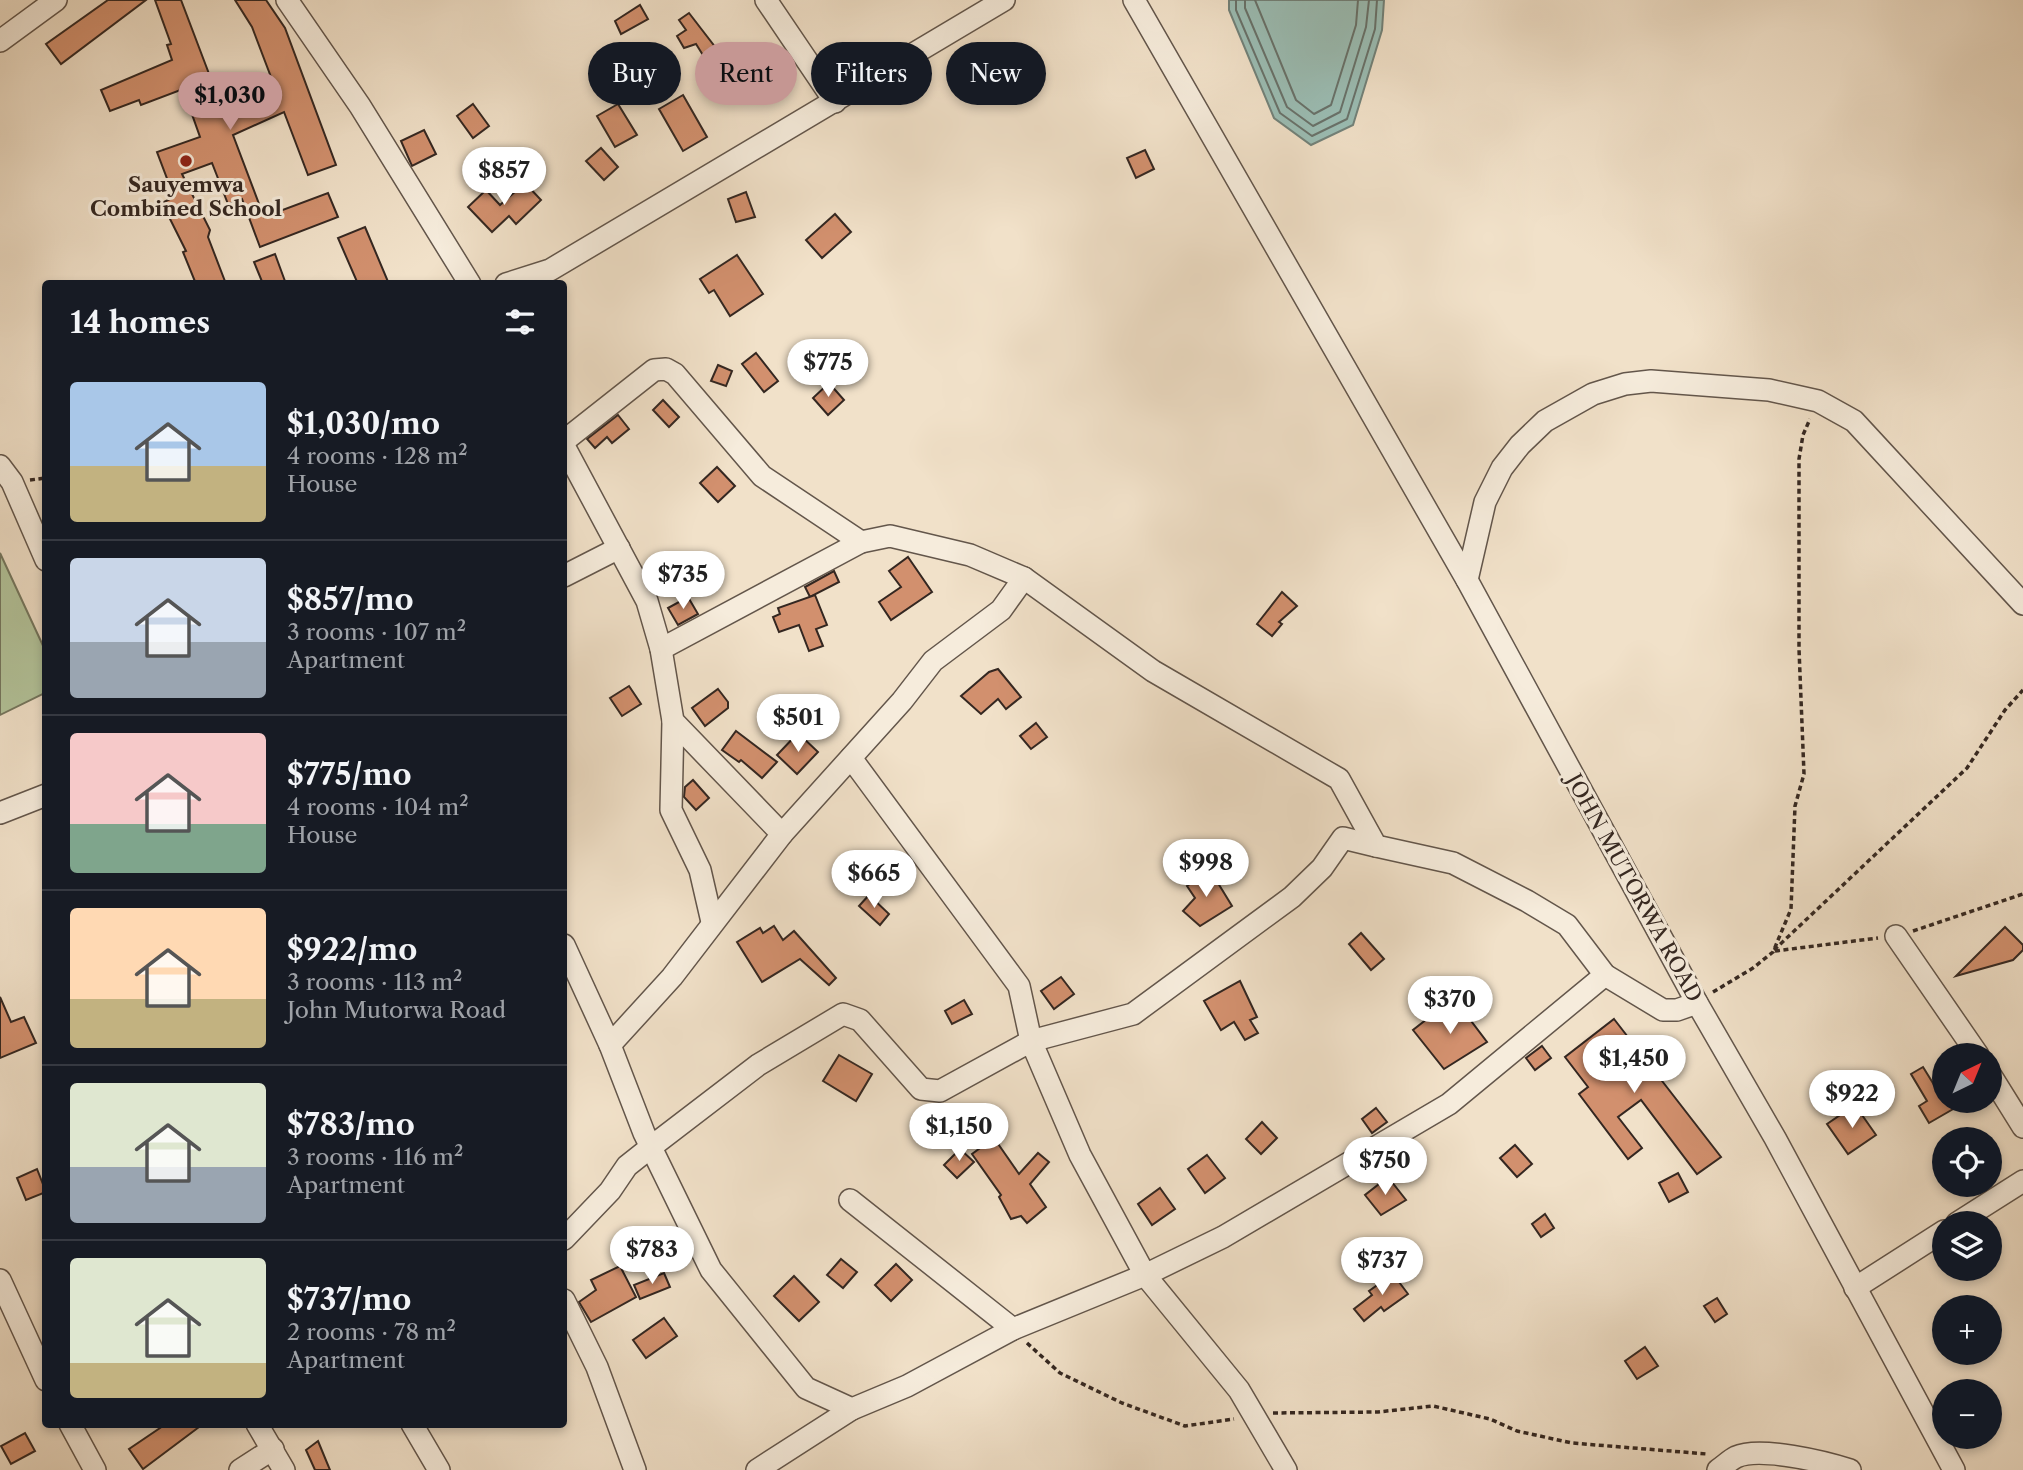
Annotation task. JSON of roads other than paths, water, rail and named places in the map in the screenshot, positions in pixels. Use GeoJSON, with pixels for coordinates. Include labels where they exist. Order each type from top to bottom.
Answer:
{"type":"FeatureCollection","features":[{"type":"Feature","properties":{"kind":"street"},"geometry":{"type":"LineString","coordinates":[[0,41],[56,0]]}},
{"type":"Feature","properties":{"kind":"street"},"geometry":{"type":"LineString","coordinates":[[288,0],[360,106],[468,280]]}},
{"type":"Feature","properties":{"kind":"street"},"geometry":{"type":"LineString","coordinates":[[766,0],[811,67]]}},
{"type":"Feature","properties":{"kind":"street"},"geometry":{"type":"LineString","coordinates":[[932,43],[1004,0]]}},
{"type":"Feature","properties":{"kind":"street","name":"JOHN MUTORWA ROAD"},"geometry":{"type":"LineString","coordinates":[[1134,0],[1466,580],[1697,1003],[1775,1138],[1954,1470]]}},
{"type":"Feature","properties":{"kind":"street"},"geometry":{"type":"LineString","coordinates":[[529,280],[547,277],[830,105]]}},
{"type":"Feature","properties":{"kind":"street"},"geometry":{"type":"LineString","coordinates":[[567,442],[654,370],[666,369],[675,374],[762,476],[861,542]]}},
{"type":"Feature","properties":{"kind":"street"},"geometry":{"type":"LineString","coordinates":[[1466,580],[1485,502],[1502,468],[1545,421],[1593,394],[1625,384],[1651,380],[1741,386],[1818,401],[1854,421],[2023,604]]}},
{"type":"Feature","properties":{"kind":"street"},"geometry":{"type":"LineString","coordinates":[[567,450],[648,601],[661,649],[673,721],[671,810],[700,870],[712,922]]}},
{"type":"Feature","properties":{"kind":"street"},"geometry":{"type":"LineString","coordinates":[[0,466],[12,482],[42,551]]}},
{"type":"Feature","properties":{"kind":"street"},"geometry":{"type":"LineString","coordinates":[[661,649],[861,542],[890,536],[970,555],[1024,578],[1153,671],[1339,779],[1376,846]]}},
{"type":"Feature","properties":{"kind":"street"},"geometry":{"type":"LineString","coordinates":[[567,574],[619,548]]}},
{"type":"Feature","properties":{"kind":"street"},"geometry":{"type":"LineString","coordinates":[[610,1045],[672,977],[782,834],[852,758],[933,661],[1001,610],[1024,578]]}},
{"type":"Feature","properties":{"kind":"street"},"geometry":{"type":"LineString","coordinates":[[673,721],[782,834]]}},
{"type":"Feature","properties":{"kind":"street"},"geometry":{"type":"LineString","coordinates":[[852,758],[1020,986],[1031,1041],[1080,1155],[1145,1275],[1239,1390],[1286,1470]]}},
{"type":"Feature","properties":{"kind":"street"},"geometry":{"type":"LineString","coordinates":[[0,813],[42,797]]}},
{"type":"Feature","properties":{"kind":"street"},"geometry":{"type":"LineString","coordinates":[[567,1236],[610,1191],[627,1166],[758,1066],[843,1014],[860,1020],[921,1089],[940,1091],[1031,1041],[1127,1017],[1292,897],[1322,869],[1343,838],[1453,863],[1567,925],[1605,975],[1663,1010],[1677,1010],[1697,1003]]}},
{"type":"Feature","properties":{"kind":"street"},"geometry":{"type":"LineString","coordinates":[[1896,936],[1970,1043]]}},
{"type":"Feature","properties":{"kind":"street"},"geometry":{"type":"LineString","coordinates":[[567,952],[610,1045],[651,1147],[711,1270],[806,1388],[852,1409]]}},
{"type":"Feature","properties":{"kind":"street"},"geometry":{"type":"LineString","coordinates":[[757,1470],[852,1409],[907,1386],[1013,1329],[1145,1275],[1223,1237],[1449,1104],[1605,975]]}},
{"type":"Feature","properties":{"kind":"street"},"geometry":{"type":"LineString","coordinates":[[2002,1093],[2023,1127]]}},
{"type":"Feature","properties":{"kind":"street"},"geometry":{"type":"LineString","coordinates":[[1976,1211],[2023,1181]]}},
{"type":"Feature","properties":{"kind":"street"},"geometry":{"type":"LineString","coordinates":[[850,1200],[1013,1329]]}},
{"type":"Feature","properties":{"kind":"street"},"geometry":{"type":"LineString","coordinates":[[1855,1288],[1932,1239]]}},
{"type":"Feature","properties":{"kind":"street"},"geometry":{"type":"LineString","coordinates":[[0,1280],[42,1371]]}},
{"type":"Feature","properties":{"kind":"street"},"geometry":{"type":"LineString","coordinates":[[567,1306],[597,1367],[635,1470]]}},
{"type":"Feature","properties":{"kind":"street"},"geometry":{"type":"LineString","coordinates":[[72,1428],[95,1470]]}},
{"type":"Feature","properties":{"kind":"street"},"geometry":{"type":"LineString","coordinates":[[260,1428],[284,1470]]}},
{"type":"Feature","properties":{"kind":"street"},"geometry":{"type":"LineString","coordinates":[[414,1428],[439,1470]]}},
{"type":"Feature","properties":{"kind":"street"},"geometry":{"type":"LineString","coordinates":[[240,1470],[273,1448]]}},
{"type":"Feature","properties":{"kind":"street"},"geometry":{"type":"LineString","coordinates":[[1718,1470],[1738,1456],[1803,1456],[1850,1470]]}},
{"type":"Feature","properties":{"kind":"water"},"geometry":{"type":"Polygon","coordinates":[[[1229,0],[1384,0],[1382,30],[1353,125],[1311,145],[1274,118],[1229,10],[1229,0]]]}},
{"type":"Feature","properties":{"kind":"place","name":"Sauyemwa Combined School"},"geometry":{"type":"Point","coordinates":[186,161]}}]}
